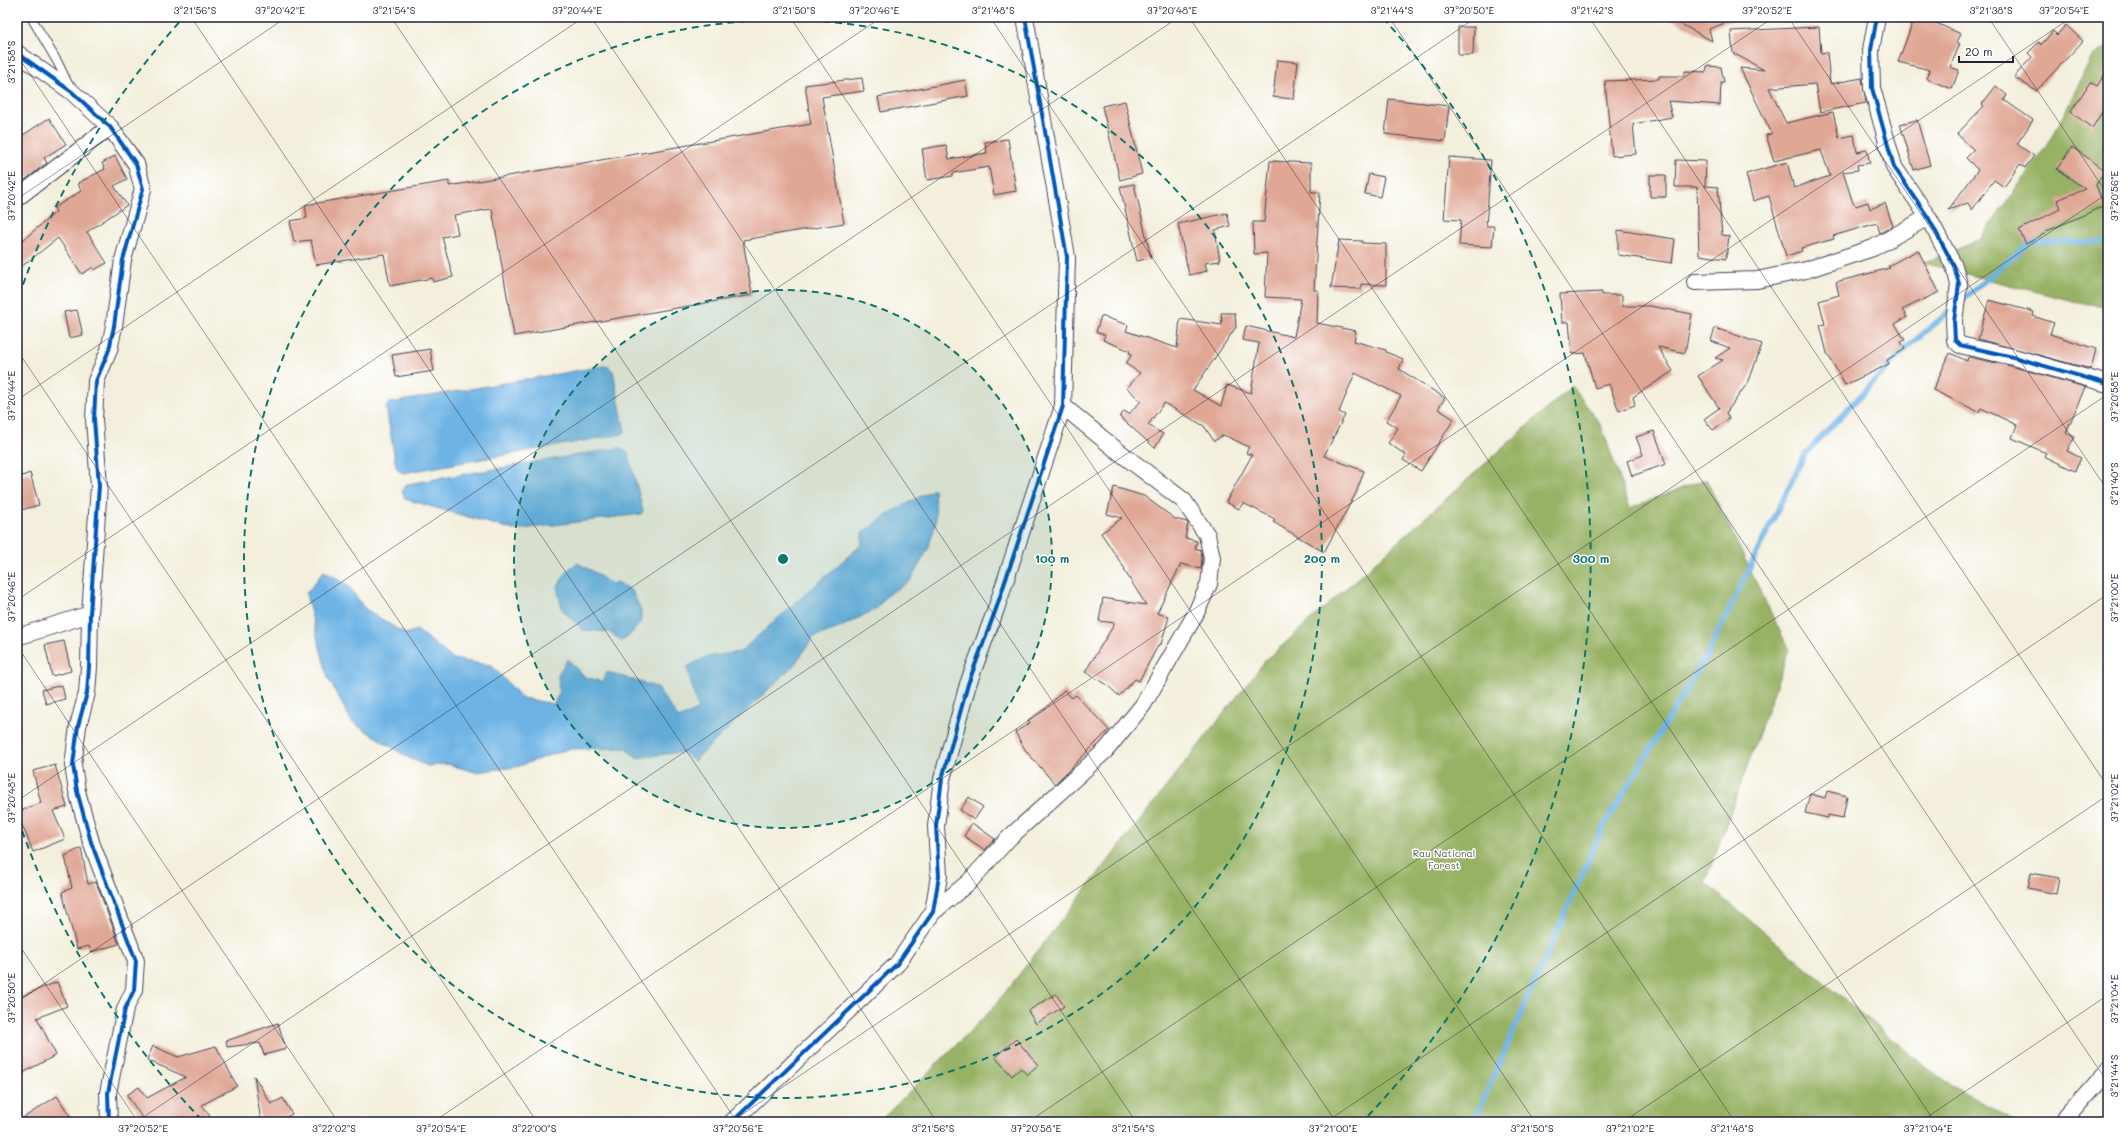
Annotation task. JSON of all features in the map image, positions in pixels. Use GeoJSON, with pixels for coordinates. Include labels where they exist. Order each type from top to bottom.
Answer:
{"type":"FeatureCollection","features":[{"type":"Feature","properties":{"kind":"street"},"geometry":{"type":"LineString","coordinates":[[933,912],[939,876],[936,826],[942,779],[968,684],[996,609],[1063,406],[1067,257],[1035,67],[1025,17]]}},
{"type":"Feature","properties":{"kind":"street"},"geometry":{"type":"LineString","coordinates":[[1877,17],[1871,50],[1872,88],[1894,167],[1928,217],[1954,266],[1959,284],[1953,336],[1960,345],[2013,357],[2108,384]]}},
{"type":"Feature","properties":{"kind":"street"},"geometry":{"type":"LineString","coordinates":[[17,53],[72,92],[110,127],[136,164],[143,189],[123,260],[114,326],[109,350],[96,381],[94,419],[99,486],[90,614],[87,693],[78,726],[73,764],[77,791],[91,842],[136,961],[134,990],[124,1009],[108,1093],[109,1122]]}},
{"type":"Feature","properties":{"kind":"street"},"geometry":{"type":"LineString","coordinates":[[17,198],[110,127]]}},
{"type":"Feature","properties":{"kind":"street"},"geometry":{"type":"LineString","coordinates":[[1694,282],[1757,280],[1806,270],[1873,248],[1928,217]]}},
{"type":"Feature","properties":{"kind":"street"},"geometry":{"type":"LineString","coordinates":[[732,1122],[898,964],[933,912],[969,882],[1009,838],[1106,750],[1143,706],[1195,615],[1209,584],[1212,558],[1207,535],[1184,501],[1114,448],[1063,406]]}},
{"type":"Feature","properties":{"kind":"street"},"geometry":{"type":"LineString","coordinates":[[17,637],[90,614]]}},
{"type":"Feature","properties":{"kind":"street"},"geometry":{"type":"LineString","coordinates":[[2068,1116],[2108,1070]]}},
{"type":"Feature","properties":{"kind":"lane"},"geometry":{"type":"LineString","coordinates":[[31,17],[58,63],[72,92]]}},
{"type":"Feature","properties":{"kind":"green space"},"geometry":{"type":"Polygon","coordinates":[[[2108,46],[2108,306],[2081,303],[1923,263],[1980,240],[2052,138],[2092,57],[2108,46]]]}},
{"type":"Feature","properties":{"kind":"green space","name":"Rau National Forest"},"geometry":{"type":"Polygon","coordinates":[[[1572,386],[1601,425],[1630,508],[1706,479],[1789,650],[1705,883],[1938,1077],[2016,1122],[879,1122],[992,1009],[1265,661],[1572,386]]]}},
{"type":"Feature","properties":{"kind":"water"},"geometry":{"type":"Polygon","coordinates":[[[604,366],[609,367],[613,371],[625,432],[623,434],[403,473],[399,471],[396,466],[386,407],[389,403],[604,366]]]}},
{"type":"Feature","properties":{"kind":"water"},"geometry":{"type":"Polygon","coordinates":[[[619,448],[628,452],[643,511],[641,514],[514,530],[405,499],[402,490],[407,484],[619,448]]]}},
{"type":"Feature","properties":{"kind":"water"},"geometry":{"type":"Polygon","coordinates":[[[934,489],[936,522],[928,549],[910,581],[887,595],[876,609],[839,628],[814,637],[794,665],[694,761],[682,752],[636,758],[626,748],[568,749],[516,767],[475,772],[447,764],[428,766],[409,758],[352,722],[328,678],[306,594],[324,571],[348,585],[364,608],[405,634],[417,630],[453,659],[492,666],[522,698],[554,704],[559,693],[558,674],[568,659],[583,676],[602,682],[607,672],[656,687],[679,719],[698,709],[687,667],[706,657],[740,652],[862,544],[862,533],[890,513],[934,489]]]}},
{"type":"Feature","properties":{"kind":"water"},"geometry":{"type":"Polygon","coordinates":[[[577,563],[594,572],[611,584],[618,582],[632,591],[641,610],[641,621],[632,633],[622,641],[609,632],[582,630],[562,609],[557,587],[569,569],[577,563]]]}},
{"type":"Feature","properties":{"kind":"building"},"geometry":{"type":"Polygon","coordinates":[[[1668,17],[1738,18],[1709,29],[1712,41],[1668,17]]]}},
{"type":"Feature","properties":{"kind":"building"},"geometry":{"type":"Polygon","coordinates":[[[1910,17],[1927,17],[1927,19],[1961,34],[1957,42],[1960,44],[1950,67],[1959,70],[1952,89],[1927,79],[1930,70],[1898,62],[1911,27],[1910,17]]]}},
{"type":"Feature","properties":{"kind":"building"},"geometry":{"type":"Polygon","coordinates":[[[2066,25],[2083,41],[2036,91],[2014,77],[2032,57],[2028,53],[2039,42],[2041,45],[2053,31],[2057,35],[2066,25]]]}},
{"type":"Feature","properties":{"kind":"building"},"geometry":{"type":"Polygon","coordinates":[[[1458,27],[1474,27],[1473,55],[1458,55],[1458,27]]]}},
{"type":"Feature","properties":{"kind":"building"},"geometry":{"type":"Polygon","coordinates":[[[1819,27],[1821,53],[1827,52],[1830,84],[1862,78],[1866,103],[1820,112],[1815,84],[1769,88],[1786,123],[1833,112],[1839,138],[1854,135],[1857,152],[1867,150],[1870,163],[1857,165],[1858,170],[1843,172],[1853,203],[1856,206],[1868,202],[1870,209],[1885,203],[1893,226],[1880,233],[1877,223],[1833,236],[1834,239],[1801,248],[1802,251],[1786,256],[1769,196],[1753,201],[1746,174],[1787,162],[1794,188],[1830,176],[1821,150],[1774,161],[1766,135],[1772,134],[1740,68],[1764,70],[1733,53],[1731,31],[1819,27]]]}},
{"type":"Feature","properties":{"kind":"building"},"geometry":{"type":"Polygon","coordinates":[[[1277,60],[1298,62],[1294,99],[1273,97],[1277,60]]]}},
{"type":"Feature","properties":{"kind":"building"},"geometry":{"type":"Polygon","coordinates":[[[1707,66],[1721,67],[1724,82],[1721,82],[1720,105],[1668,101],[1672,117],[1633,124],[1636,154],[1612,156],[1605,81],[1659,79],[1659,76],[1684,76],[1685,71],[1706,72],[1707,66]]]}},
{"type":"Feature","properties":{"kind":"building"},"geometry":{"type":"Polygon","coordinates":[[[2108,69],[2108,103],[2092,128],[2071,112],[2090,82],[2097,86],[2108,69]]]}},
{"type":"Feature","properties":{"kind":"building"},"geometry":{"type":"Polygon","coordinates":[[[862,78],[864,91],[822,97],[844,223],[743,240],[752,295],[514,336],[492,209],[454,215],[458,234],[442,237],[453,277],[433,282],[432,278],[390,286],[384,254],[316,265],[311,240],[294,242],[290,221],[307,218],[305,205],[449,181],[449,186],[811,124],[805,85],[862,78]]]}},
{"type":"Feature","properties":{"kind":"building"},"geometry":{"type":"Polygon","coordinates":[[[965,80],[968,96],[881,112],[878,97],[965,80]]]}},
{"type":"Feature","properties":{"kind":"building"},"geometry":{"type":"Polygon","coordinates":[[[1996,86],[2007,95],[2004,100],[2033,120],[2017,144],[2034,156],[2025,168],[2020,164],[2004,187],[1994,180],[1972,210],[1968,203],[1948,210],[1978,170],[1966,158],[1974,150],[1957,134],[1984,106],[1982,104],[1996,86]]]}},
{"type":"Feature","properties":{"kind":"building"},"geometry":{"type":"Polygon","coordinates":[[[1389,99],[1449,106],[1445,141],[1385,134],[1389,99]]]}},
{"type":"Feature","properties":{"kind":"building"},"geometry":{"type":"Polygon","coordinates":[[[1125,101],[1142,174],[1120,180],[1102,106],[1125,101]]]}},
{"type":"Feature","properties":{"kind":"building"},"geometry":{"type":"Polygon","coordinates":[[[49,118],[66,144],[44,158],[47,163],[17,186],[17,139],[49,118]]]}},
{"type":"Feature","properties":{"kind":"building"},"geometry":{"type":"Polygon","coordinates":[[[1917,120],[1930,165],[1914,170],[1900,124],[1917,120]]]}},
{"type":"Feature","properties":{"kind":"building"},"geometry":{"type":"Polygon","coordinates":[[[1008,139],[1016,191],[994,195],[989,167],[953,173],[953,176],[927,180],[922,149],[946,145],[949,159],[987,153],[985,142],[1008,139]]]}},
{"type":"Feature","properties":{"kind":"building"},"geometry":{"type":"Polygon","coordinates":[[[2072,147],[2105,170],[2096,185],[2104,206],[2045,232],[2046,233],[2026,244],[2019,230],[2060,209],[2057,200],[2085,189],[2057,169],[2072,147]]]}},
{"type":"Feature","properties":{"kind":"building"},"geometry":{"type":"Polygon","coordinates":[[[115,156],[127,179],[114,186],[127,205],[87,232],[107,263],[94,270],[93,267],[82,274],[58,238],[17,270],[17,245],[56,212],[54,208],[81,191],[78,183],[105,169],[102,163],[115,156]]]}},
{"type":"Feature","properties":{"kind":"building"},"geometry":{"type":"Polygon","coordinates":[[[1449,157],[1491,160],[1486,226],[1494,226],[1492,247],[1459,245],[1461,220],[1444,219],[1449,157]]]}},
{"type":"Feature","properties":{"kind":"building"},"geometry":{"type":"Polygon","coordinates":[[[1676,160],[1706,161],[1705,186],[1718,187],[1722,235],[1729,236],[1726,259],[1699,255],[1697,187],[1675,187],[1676,160]]]}},
{"type":"Feature","properties":{"kind":"building"},"geometry":{"type":"Polygon","coordinates":[[[1270,161],[1311,163],[1311,192],[1320,192],[1314,290],[1318,290],[1317,323],[1356,331],[1354,341],[1386,350],[1386,352],[1403,359],[1399,369],[1445,398],[1438,409],[1454,419],[1421,471],[1403,460],[1406,455],[1388,443],[1398,428],[1386,421],[1401,396],[1355,373],[1339,412],[1345,415],[1324,456],[1364,471],[1356,493],[1324,552],[1273,522],[1275,519],[1243,503],[1239,509],[1226,502],[1252,455],[1246,453],[1249,447],[1224,435],[1214,441],[1204,426],[1164,403],[1148,425],[1163,434],[1155,448],[1120,417],[1124,411],[1129,414],[1141,401],[1127,388],[1140,373],[1126,364],[1132,354],[1129,353],[1130,351],[1103,340],[1105,335],[1096,332],[1101,316],[1128,325],[1126,331],[1177,348],[1180,319],[1222,325],[1221,313],[1235,313],[1236,327],[1193,390],[1221,406],[1227,385],[1251,393],[1259,343],[1242,340],[1246,326],[1294,337],[1301,299],[1265,297],[1267,253],[1254,254],[1253,222],[1264,222],[1270,161]]]}},
{"type":"Feature","properties":{"kind":"building"},"geometry":{"type":"Polygon","coordinates":[[[1369,174],[1384,177],[1380,197],[1365,194],[1369,174]]]}},
{"type":"Feature","properties":{"kind":"building"},"geometry":{"type":"Polygon","coordinates":[[[1650,175],[1666,175],[1666,197],[1650,197],[1650,175]]]}},
{"type":"Feature","properties":{"kind":"building"},"geometry":{"type":"Polygon","coordinates":[[[1134,184],[1151,258],[1137,261],[1120,187],[1134,184]]]}},
{"type":"Feature","properties":{"kind":"building"},"geometry":{"type":"Polygon","coordinates":[[[1227,213],[1230,226],[1215,230],[1220,261],[1205,263],[1207,271],[1189,275],[1178,224],[1227,213]]]}},
{"type":"Feature","properties":{"kind":"building"},"geometry":{"type":"Polygon","coordinates":[[[1618,230],[1675,239],[1672,263],[1618,255],[1618,230]]]}},
{"type":"Feature","properties":{"kind":"building"},"geometry":{"type":"Polygon","coordinates":[[[1339,240],[1386,244],[1386,285],[1361,284],[1361,289],[1331,288],[1339,240]]]}},
{"type":"Feature","properties":{"kind":"building"},"geometry":{"type":"Polygon","coordinates":[[[1918,250],[1939,292],[1902,310],[1907,317],[1895,324],[1905,340],[1901,342],[1905,349],[1887,360],[1889,364],[1845,385],[1827,353],[1820,325],[1825,324],[1819,301],[1839,295],[1836,282],[1890,268],[1888,266],[1918,250]]]}},
{"type":"Feature","properties":{"kind":"building"},"geometry":{"type":"Polygon","coordinates":[[[1602,292],[1602,295],[1622,295],[1622,306],[1650,306],[1692,314],[1685,353],[1658,347],[1673,371],[1633,397],[1635,405],[1619,411],[1609,384],[1595,388],[1585,353],[1572,354],[1569,322],[1562,322],[1560,294],[1602,292]]]}},
{"type":"Feature","properties":{"kind":"building"},"geometry":{"type":"Polygon","coordinates":[[[1989,300],[2034,312],[2033,316],[2054,323],[2050,334],[2096,349],[2091,369],[1978,339],[1989,300]]]}},
{"type":"Feature","properties":{"kind":"building"},"geometry":{"type":"Polygon","coordinates":[[[77,310],[83,335],[69,338],[64,312],[77,310]]]}},
{"type":"Feature","properties":{"kind":"building"},"geometry":{"type":"Polygon","coordinates":[[[1715,328],[1762,344],[1749,381],[1726,413],[1729,418],[1713,430],[1704,419],[1719,408],[1698,376],[1723,360],[1715,358],[1730,348],[1711,341],[1715,328]]]}},
{"type":"Feature","properties":{"kind":"building"},"geometry":{"type":"Polygon","coordinates":[[[430,349],[434,371],[396,377],[392,355],[430,349]]]}},
{"type":"Feature","properties":{"kind":"building"},"geometry":{"type":"Polygon","coordinates":[[[1950,353],[1967,361],[1968,357],[2011,366],[2085,387],[2066,433],[2075,437],[2067,451],[2081,458],[2075,471],[2044,456],[2046,453],[2012,438],[2017,425],[1981,408],[1979,412],[1933,390],[1950,353]]]}},
{"type":"Feature","properties":{"kind":"building"},"geometry":{"type":"Polygon","coordinates":[[[1654,431],[1666,464],[1632,476],[1627,461],[1643,455],[1636,437],[1654,431]]]}},
{"type":"Feature","properties":{"kind":"building"},"geometry":{"type":"Polygon","coordinates":[[[30,473],[39,505],[17,511],[17,478],[30,473]]]}},
{"type":"Feature","properties":{"kind":"building"},"geometry":{"type":"Polygon","coordinates":[[[1114,487],[1144,496],[1175,519],[1187,522],[1188,524],[1185,538],[1197,541],[1195,548],[1201,550],[1202,558],[1201,569],[1181,564],[1157,613],[1169,617],[1161,644],[1159,644],[1139,681],[1135,679],[1119,696],[1106,684],[1085,672],[1115,623],[1099,621],[1103,598],[1146,605],[1124,570],[1125,569],[1101,533],[1122,518],[1107,514],[1114,487]]]}},
{"type":"Feature","properties":{"kind":"building"},"geometry":{"type":"Polygon","coordinates":[[[64,641],[71,671],[52,676],[45,645],[64,641]]]}},
{"type":"Feature","properties":{"kind":"building"},"geometry":{"type":"Polygon","coordinates":[[[62,685],[65,699],[46,704],[42,690],[62,685]]]}},
{"type":"Feature","properties":{"kind":"building"},"geometry":{"type":"Polygon","coordinates":[[[1064,690],[1072,698],[1076,695],[1109,730],[1055,784],[1026,751],[1015,732],[1030,723],[1028,720],[1046,708],[1064,690]]]}},
{"type":"Feature","properties":{"kind":"building"},"geometry":{"type":"Polygon","coordinates":[[[55,765],[67,807],[53,811],[65,839],[33,852],[17,812],[41,803],[33,771],[55,765]]]}},
{"type":"Feature","properties":{"kind":"building"},"geometry":{"type":"Polygon","coordinates":[[[1827,791],[1847,796],[1843,818],[1828,815],[1828,818],[1805,813],[1810,794],[1825,798],[1827,791]]]}},
{"type":"Feature","properties":{"kind":"building"},"geometry":{"type":"Polygon","coordinates":[[[969,797],[983,807],[974,820],[960,810],[969,797]]]}},
{"type":"Feature","properties":{"kind":"building"},"geometry":{"type":"Polygon","coordinates":[[[972,823],[995,839],[985,850],[964,836],[972,823]]]}},
{"type":"Feature","properties":{"kind":"building"},"geometry":{"type":"Polygon","coordinates":[[[81,848],[88,884],[96,882],[119,944],[91,952],[89,946],[77,949],[62,892],[72,888],[65,856],[81,848]]]}},
{"type":"Feature","properties":{"kind":"building"},"geometry":{"type":"Polygon","coordinates":[[[2031,873],[2059,878],[2056,894],[2028,888],[2031,873]]]}},
{"type":"Feature","properties":{"kind":"building"},"geometry":{"type":"Polygon","coordinates":[[[57,982],[67,1006],[37,1018],[56,1055],[17,1076],[17,998],[57,982]]]}},
{"type":"Feature","properties":{"kind":"building"},"geometry":{"type":"Polygon","coordinates":[[[1056,994],[1064,1006],[1036,1024],[1028,1011],[1056,994]]]}},
{"type":"Feature","properties":{"kind":"building"},"geometry":{"type":"Polygon","coordinates":[[[278,1023],[286,1049],[264,1055],[260,1043],[227,1047],[226,1041],[278,1023]]]}},
{"type":"Feature","properties":{"kind":"building"},"geometry":{"type":"Polygon","coordinates":[[[1016,1039],[1038,1065],[1027,1075],[1021,1068],[1012,1076],[995,1057],[1016,1039]]]}},
{"type":"Feature","properties":{"kind":"building"},"geometry":{"type":"Polygon","coordinates":[[[153,1046],[178,1057],[216,1046],[237,1086],[202,1105],[214,1122],[145,1122],[127,1095],[139,1087],[147,1098],[186,1077],[147,1060],[153,1046]]]}},
{"type":"Feature","properties":{"kind":"building"},"geometry":{"type":"Polygon","coordinates":[[[254,1076],[271,1104],[283,1098],[292,1114],[276,1122],[261,1122],[254,1076]]]}},
{"type":"Feature","properties":{"kind":"building"},"geometry":{"type":"Polygon","coordinates":[[[57,1096],[74,1122],[17,1122],[57,1096]]]}},
{"type":"Feature","properties":{"kind":"waterway"},"geometry":{"type":"LineString","coordinates":[[1960,302],[2030,242],[2108,242]]}},
{"type":"Feature","properties":{"kind":"waterway"},"geometry":{"type":"LineString","coordinates":[[1471,1122],[1475,1119],[1602,829],[1707,655],[1805,454],[1906,348],[1952,309]]}},
{"type":"Feature","properties":{"kind":"cycle path"},"geometry":{"type":"LineString","coordinates":[[732,1122],[897,964],[933,912],[939,876],[936,826],[942,779],[968,684],[996,609],[1063,406],[1067,257],[1025,17]]}},
{"type":"Feature","properties":{"kind":"cycle path"},"geometry":{"type":"LineString","coordinates":[[1877,17],[1871,50],[1872,88],[1894,167],[1928,217],[1954,266],[1959,284],[1954,321],[1955,340],[1960,345],[2013,357],[2108,384]]}},
{"type":"Feature","properties":{"kind":"cycle path"},"geometry":{"type":"LineString","coordinates":[[17,53],[72,92],[110,127],[136,164],[143,189],[123,260],[114,326],[109,350],[96,381],[94,419],[99,486],[90,614],[89,667],[87,693],[78,726],[73,765],[77,791],[91,842],[136,961],[134,990],[125,1009],[108,1093],[109,1122]]}}]}
